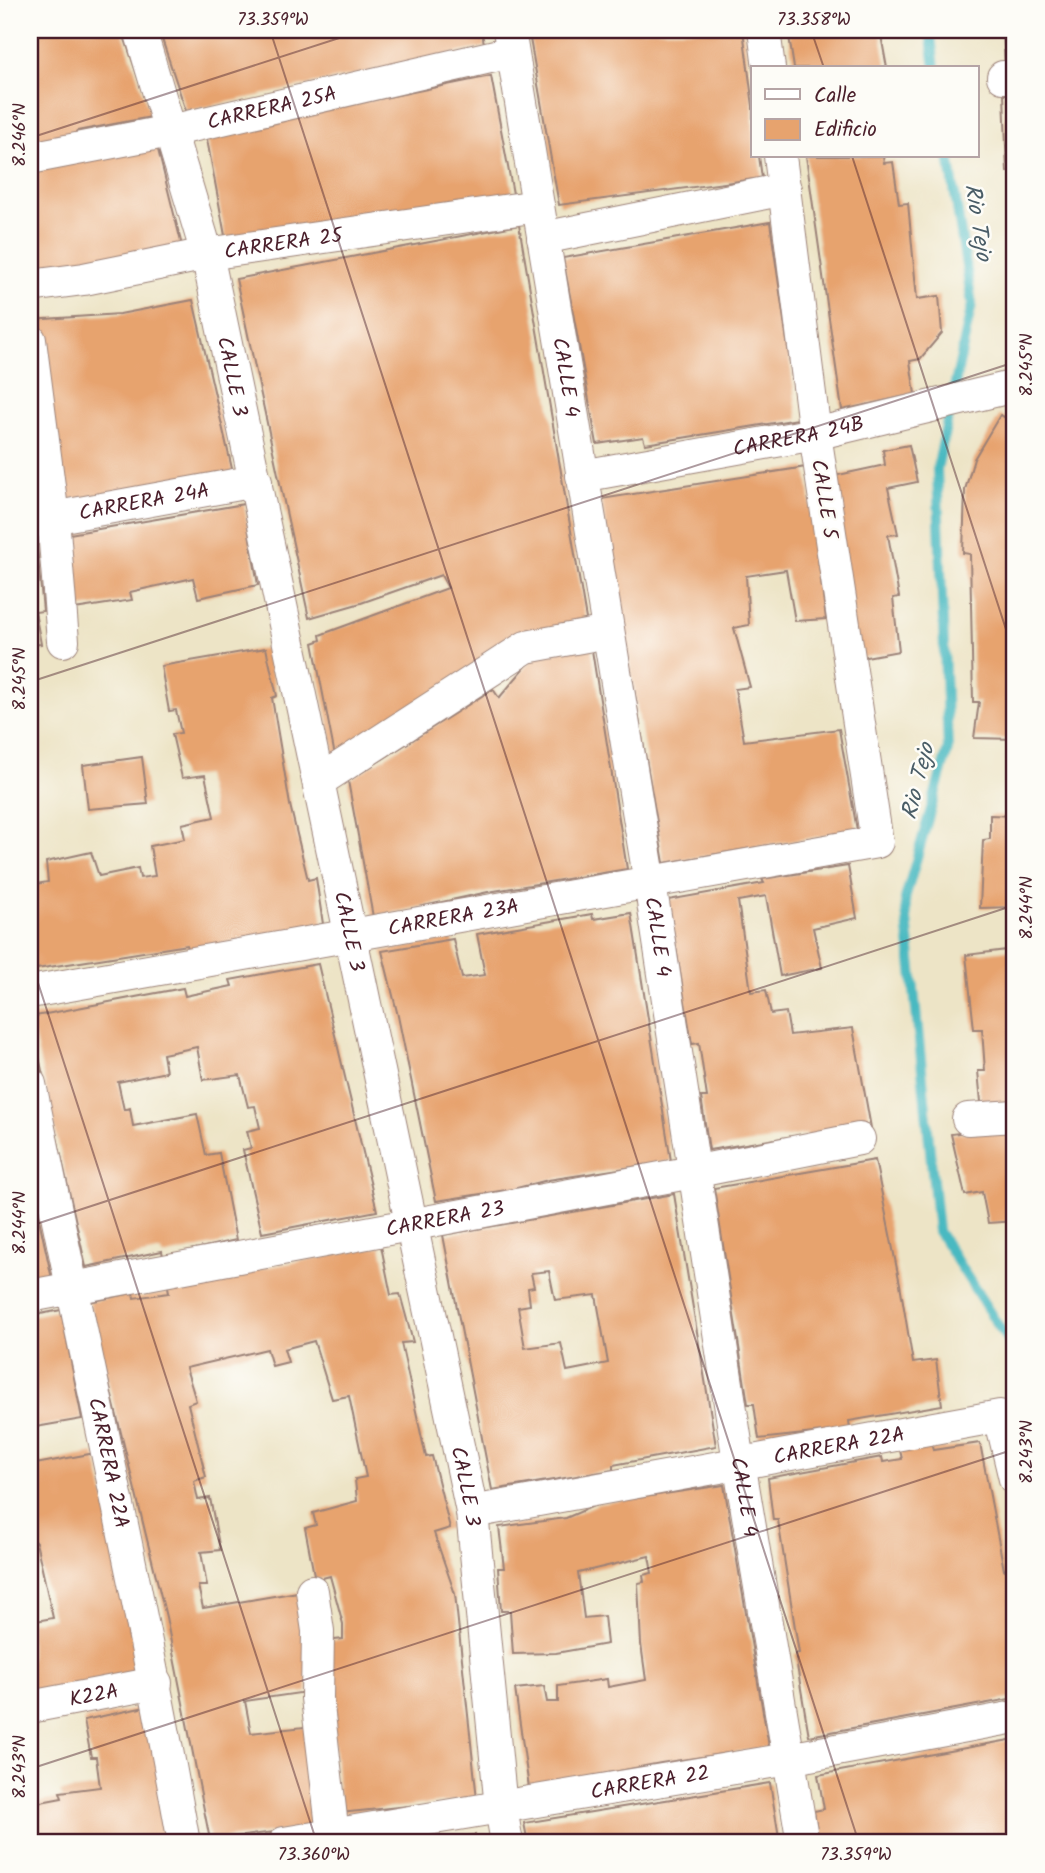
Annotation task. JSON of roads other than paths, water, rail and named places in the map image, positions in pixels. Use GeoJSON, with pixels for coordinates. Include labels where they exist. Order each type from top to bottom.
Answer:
{"type":"FeatureCollection","features":[{"type":"Feature","properties":{"kind":"street","name":"CALLE 3"},"geometry":{"type":"LineString","coordinates":[[140,30],[207,254],[472,1512],[501,1808],[507,1843]]}},
{"type":"Feature","properties":{"kind":"street"},"geometry":{"type":"LineString","coordinates":[[764,30],[769,66]]}},
{"type":"Feature","properties":{"kind":"street","name":"CARRERA 25A"},"geometry":{"type":"LineString","coordinates":[[30,158],[170,131],[511,41]]}},
{"type":"Feature","properties":{"kind":"street","name":"CALLE 4"},"geometry":{"type":"LineString","coordinates":[[511,41],[650,883],[739,1462],[803,1843]]}},
{"type":"Feature","properties":{"kind":"street","name":"CALLE 5"},"geometry":{"type":"LineString","coordinates":[[780,158],[815,435],[877,842]]}},
{"type":"Feature","properties":{"kind":"street"},"geometry":{"type":"LineString","coordinates":[[542,237],[785,189]]}},
{"type":"Feature","properties":{"kind":"street","name":"CARRERA 25"},"geometry":{"type":"LineString","coordinates":[[30,286],[84,279],[207,254],[538,206]]}},
{"type":"Feature","properties":{"kind":"street"},"geometry":{"type":"LineString","coordinates":[[30,340],[41,520],[63,641]]}},
{"type":"Feature","properties":{"kind":"street","name":"CARRERA 24B"},"geometry":{"type":"LineString","coordinates":[[582,476],[815,435],[1006,389]]}},
{"type":"Feature","properties":{"kind":"street","name":"CARRERA 24A"},"geometry":{"type":"LineString","coordinates":[[41,520],[256,481]]}},
{"type":"Feature","properties":{"kind":"street"},"geometry":{"type":"LineString","coordinates":[[319,781],[526,647],[608,632]]}},
{"type":"Feature","properties":{"kind":"street","name":"CARRERA 23A"},"geometry":{"type":"LineString","coordinates":[[30,992],[877,842]]}},
{"type":"Feature","properties":{"kind":"street","name":"CARRERA 22A"},"geometry":{"type":"LineString","coordinates":[[30,1084],[156,1683],[184,1843]]}},
{"type":"Feature","properties":{"kind":"street"},"geometry":{"type":"LineString","coordinates":[[968,1119],[1015,1116]]}},
{"type":"Feature","properties":{"kind":"street","name":"CARRERA 23"},"geometry":{"type":"LineString","coordinates":[[30,1296],[859,1139]]}},
{"type":"Feature","properties":{"kind":"street","name":"CARRERA 22A"},"geometry":{"type":"LineString","coordinates":[[472,1512],[1000,1416],[1015,1479]]}},
{"type":"Feature","properties":{"kind":"street"},"geometry":{"type":"LineString","coordinates":[[312,1591],[318,1631],[317,1698],[333,1835]]}},
{"type":"Feature","properties":{"kind":"street","name":"K22A"},"geometry":{"type":"LineString","coordinates":[[30,1707],[156,1683]]}},
{"type":"Feature","properties":{"kind":"street","name":"CARRERA 22"},"geometry":{"type":"LineString","coordinates":[[284,1843],[788,1759],[1015,1717]]}},
{"type":"Feature","properties":{"kind":"waterway","name":"Rio Tejo"},"geometry":{"type":"LineString","coordinates":[[930,30],[935,66]]}},
{"type":"Feature","properties":{"kind":"waterway","name":"Rio Tejo"},"geometry":{"type":"LineString","coordinates":[[949,158],[972,304],[937,469],[948,749],[905,899],[938,1231],[1015,1352]]}}]}
